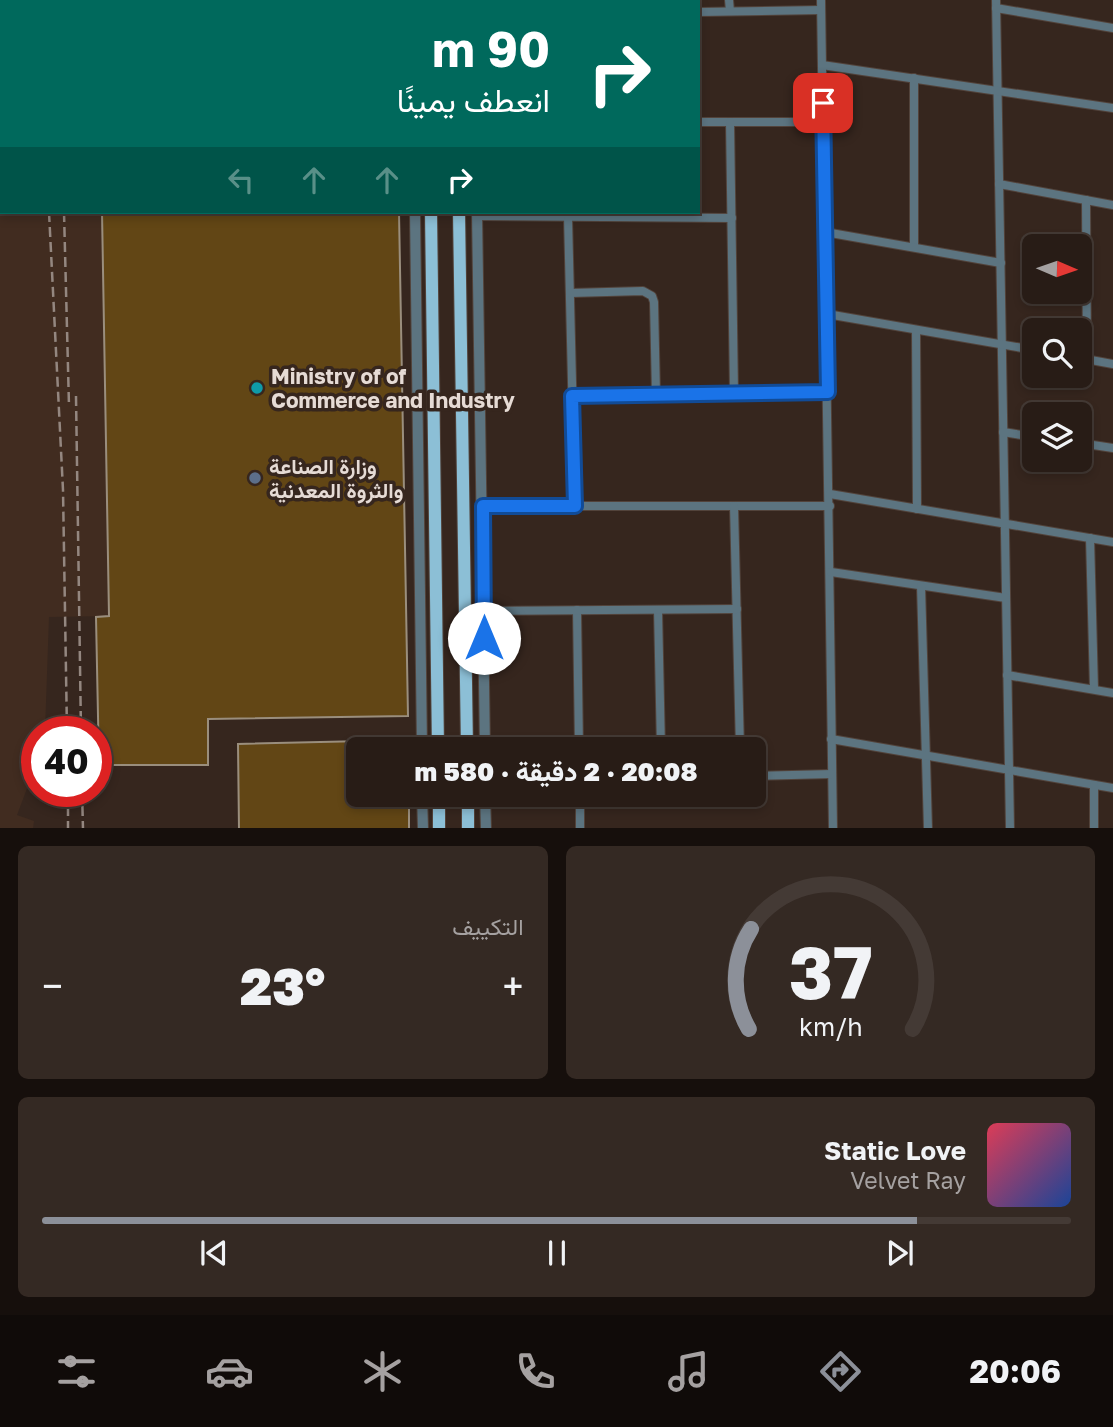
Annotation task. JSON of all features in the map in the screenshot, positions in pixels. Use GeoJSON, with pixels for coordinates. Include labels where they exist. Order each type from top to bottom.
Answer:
{"type":"FeatureCollection","features":[{"type":"Feature","properties":{"kind":"main road"},"geometry":{"type":"LineString","coordinates":[[431,214],[438,737]]}},
{"type":"Feature","properties":{"kind":"main road"},"geometry":{"type":"LineString","coordinates":[[459,214],[467,737]]}},
{"type":"Feature","properties":{"kind":"main road"},"geometry":{"type":"LineString","coordinates":[[439,807],[439,828]]}},
{"type":"Feature","properties":{"kind":"main road"},"geometry":{"type":"LineString","coordinates":[[468,807],[468,828]]}},
{"type":"Feature","properties":{"kind":"street"},"geometry":{"type":"LineString","coordinates":[[729,0],[730,12]]}},
{"type":"Feature","properties":{"kind":"street"},"geometry":{"type":"LineString","coordinates":[[821,0],[830,494],[831,774],[834,828]]}},
{"type":"Feature","properties":{"kind":"street"},"geometry":{"type":"LineString","coordinates":[[1010,828],[996,4],[1113,28]]}},
{"type":"Feature","properties":{"kind":"street"},"geometry":{"type":"LineString","coordinates":[[700,12],[821,10]]}},
{"type":"Feature","properties":{"kind":"street"},"geometry":{"type":"LineString","coordinates":[[822,65],[1113,108]]}},
{"type":"Feature","properties":{"kind":"street"},"geometry":{"type":"LineString","coordinates":[[914,78],[914,247]]}},
{"type":"Feature","properties":{"kind":"street"},"geometry":{"type":"LineString","coordinates":[[700,122],[823,122]]}},
{"type":"Feature","properties":{"kind":"street"},"geometry":{"type":"LineString","coordinates":[[730,122],[734,393]]}},
{"type":"Feature","properties":{"kind":"street"},"geometry":{"type":"LineString","coordinates":[[999,184],[1113,205]]}},
{"type":"Feature","properties":{"kind":"street"},"geometry":{"type":"LineString","coordinates":[[1085,318],[1086,200]]}},
{"type":"Feature","properties":{"kind":"street"},"geometry":{"type":"LineString","coordinates":[[415,214],[422,737]]}},
{"type":"Feature","properties":{"kind":"street"},"geometry":{"type":"LineString","coordinates":[[485,737],[477,214],[732,218]]}},
{"type":"Feature","properties":{"kind":"street"},"geometry":{"type":"LineString","coordinates":[[568,217],[575,506]]}},
{"type":"Feature","properties":{"kind":"street"},"geometry":{"type":"LineString","coordinates":[[825,232],[1000,263]]}},
{"type":"Feature","properties":{"kind":"street"},"geometry":{"type":"LineString","coordinates":[[570,293],[643,291],[652,296],[656,395]]}},
{"type":"Feature","properties":{"kind":"street"},"geometry":{"type":"LineString","coordinates":[[827,314],[1022,348]]}},
{"type":"Feature","properties":{"kind":"street"},"geometry":{"type":"LineString","coordinates":[[916,330],[916,509]]}},
{"type":"Feature","properties":{"kind":"street"},"geometry":{"type":"LineString","coordinates":[[1092,359],[1113,363]]}},
{"type":"Feature","properties":{"kind":"street"},"geometry":{"type":"LineString","coordinates":[[572,396],[828,392]]}},
{"type":"Feature","properties":{"kind":"street"},"geometry":{"type":"LineString","coordinates":[[1003,432],[1022,435]]}},
{"type":"Feature","properties":{"kind":"street"},"geometry":{"type":"LineString","coordinates":[[1092,445],[1113,448]]}},
{"type":"Feature","properties":{"kind":"street"},"geometry":{"type":"LineString","coordinates":[[830,494],[1113,542]]}},
{"type":"Feature","properties":{"kind":"street"},"geometry":{"type":"LineString","coordinates":[[483,506],[830,506]]}},
{"type":"Feature","properties":{"kind":"street"},"geometry":{"type":"LineString","coordinates":[[734,506],[740,737]]}},
{"type":"Feature","properties":{"kind":"street"},"geometry":{"type":"LineString","coordinates":[[1090,538],[1094,689]]}},
{"type":"Feature","properties":{"kind":"street"},"geometry":{"type":"LineString","coordinates":[[831,572],[1006,598]]}},
{"type":"Feature","properties":{"kind":"street"},"geometry":{"type":"LineString","coordinates":[[921,586],[928,828]]}},
{"type":"Feature","properties":{"kind":"street"},"geometry":{"type":"LineString","coordinates":[[484,611],[737,609]]}},
{"type":"Feature","properties":{"kind":"street"},"geometry":{"type":"LineString","coordinates":[[577,610],[579,737]]}},
{"type":"Feature","properties":{"kind":"street"},"geometry":{"type":"LineString","coordinates":[[658,610],[661,737]]}},
{"type":"Feature","properties":{"kind":"street"},"geometry":{"type":"LineString","coordinates":[[421,659],[436,639]]}},
{"type":"Feature","properties":{"kind":"street"},"geometry":{"type":"LineString","coordinates":[[1007,675],[1113,693]]}},
{"type":"Feature","properties":{"kind":"street"},"geometry":{"type":"LineString","coordinates":[[466,692],[484,721]]}},
{"type":"Feature","properties":{"kind":"street"},"geometry":{"type":"LineString","coordinates":[[831,739],[1113,788]]}},
{"type":"Feature","properties":{"kind":"street"},"geometry":{"type":"LineString","coordinates":[[766,776],[831,774]]}},
{"type":"Feature","properties":{"kind":"street"},"geometry":{"type":"LineString","coordinates":[[1094,785],[1094,828]]}},
{"type":"Feature","properties":{"kind":"street"},"geometry":{"type":"LineString","coordinates":[[422,807],[423,828]]}},
{"type":"Feature","properties":{"kind":"street"},"geometry":{"type":"LineString","coordinates":[[485,807],[486,828]]}},
{"type":"Feature","properties":{"kind":"street"},"geometry":{"type":"LineString","coordinates":[[580,807],[580,828]]}},
{"type":"Feature","properties":{"kind":"shaded area"},"geometry":{"type":"Polygon","coordinates":[[[0,214],[102,214],[109,616],[49,617],[46,716],[21,716],[21,804],[17,815],[34,821],[33,828],[0,828],[0,214]]]}},
{"type":"Feature","properties":{"kind":"building","name":"وزارة الصناعة والثروة المعدنية"},"geometry":{"type":"Polygon","coordinates":[[[102,214],[399,214],[408,716],[208,719],[208,765],[112,765],[112,716],[98,716],[96,617],[109,616],[102,214]]]}},
{"type":"Feature","properties":{"kind":"building"},"geometry":{"type":"Polygon","coordinates":[[[346,741],[346,807],[409,807],[409,828],[239,828],[238,744],[346,741]]]}},
{"type":"Feature","properties":{"kind":"railway"},"geometry":{"type":"LineString","coordinates":[[49,214],[63,490],[67,716]]}},
{"type":"Feature","properties":{"kind":"railway"},"geometry":{"type":"LineString","coordinates":[[64,214],[69,406]]}},
{"type":"Feature","properties":{"kind":"railway"},"geometry":{"type":"LineString","coordinates":[[76,396],[81,716]]}},
{"type":"Feature","properties":{"kind":"railway"},"geometry":{"type":"LineString","coordinates":[[68,807],[68,828]]}},
{"type":"Feature","properties":{"kind":"railway"},"geometry":{"type":"LineString","coordinates":[[82,807],[83,828]]}},
{"type":"Feature","properties":{"kind":"place","name":"Ministry of of Commerce and Industry"},"geometry":{"type":"Point","coordinates":[257,388]}},
{"type":"Feature","properties":{"kind":"place","name":"وزارة الصناعة والثروة المعدنية"},"geometry":{"type":"Point","coordinates":[255,478]}},
{"type":"Feature","properties":{"kind":"route"},"geometry":{"type":"LineString","coordinates":[[484,638],[483,506],[575,506],[572,396],[828,392],[823,103]]}}]}
